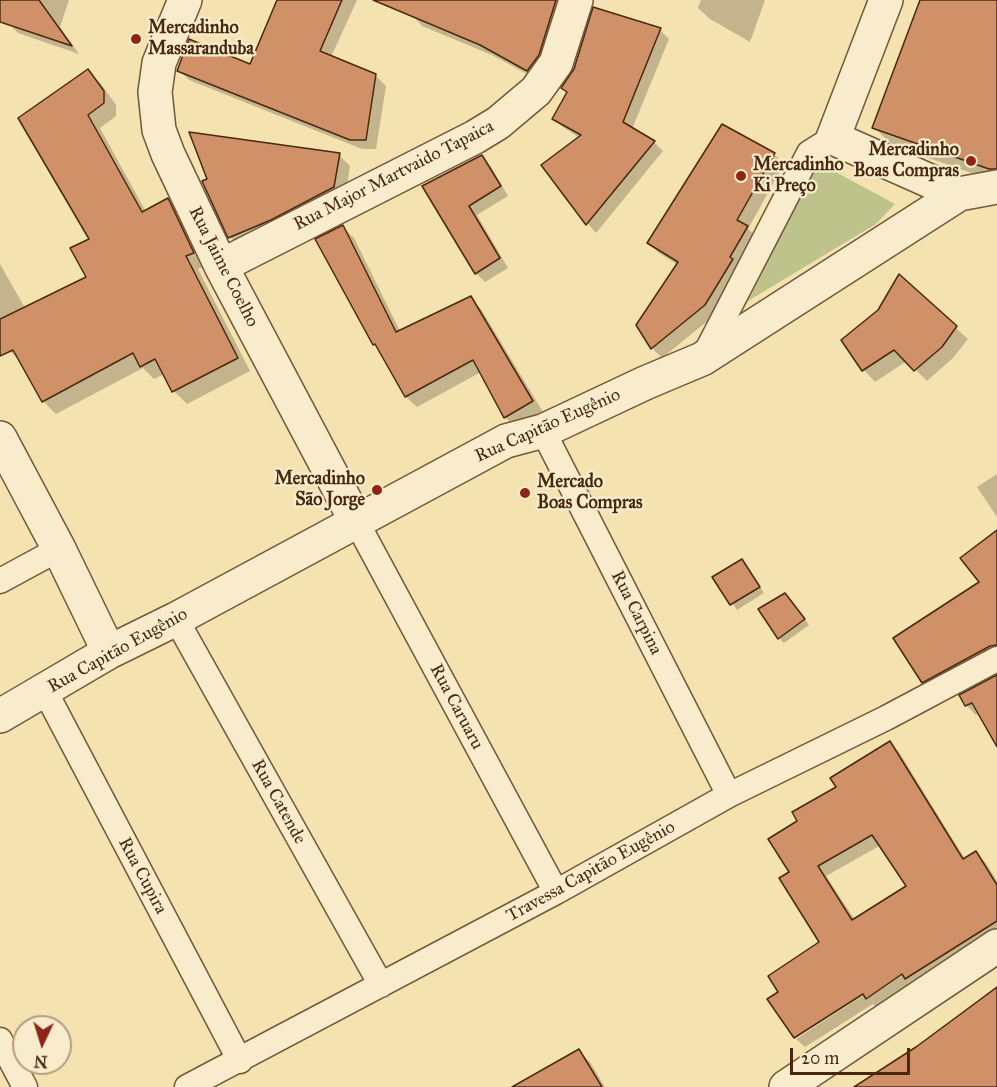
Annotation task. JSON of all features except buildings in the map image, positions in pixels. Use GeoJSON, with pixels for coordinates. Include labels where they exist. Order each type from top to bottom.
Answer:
{"type":"FeatureCollection","features":[{"type":"Feature","properties":{"kind":"street","name":"Rua Jaime Coelho"},"geometry":{"type":"LineString","coordinates":[[185,0],[159,63],[155,92],[159,130],[221,266],[356,521]]}},
{"type":"Feature","properties":{"kind":"street","name":"Rua Major Martvaido Tapaica"},"geometry":{"type":"LineString","coordinates":[[221,266],[475,137],[498,123],[536,91],[556,63],[576,0]]}},
{"type":"Feature","properties":{"kind":"street"},"geometry":{"type":"LineString","coordinates":[[886,0],[833,138],[959,194]]}},
{"type":"Feature","properties":{"kind":"street","name":"Rua Capitão Eugênio"},"geometry":{"type":"LineString","coordinates":[[0,716],[109,652],[176,619],[506,441],[543,431],[702,359],[959,194],[997,187]]}},
{"type":"Feature","properties":{"kind":"street"},"geometry":{"type":"LineString","coordinates":[[0,438],[59,549],[109,652]]}},
{"type":"Feature","properties":{"kind":"street"},"geometry":{"type":"LineString","coordinates":[[786,1087],[825,1076],[997,946]]}},
{"type":"Feature","properties":{"kind":"lane"},"geometry":{"type":"LineString","coordinates":[[702,359],[809,153],[833,138]]}},
{"type":"Feature","properties":{"kind":"lane","name":"Rua Carpina"},"geometry":{"type":"LineString","coordinates":[[543,431],[729,795]]}},
{"type":"Feature","properties":{"kind":"lane","name":"Rua Caruaru"},"geometry":{"type":"LineString","coordinates":[[356,521],[556,892]]}},
{"type":"Feature","properties":{"kind":"lane"},"geometry":{"type":"LineString","coordinates":[[0,581],[59,549]]}},
{"type":"Feature","properties":{"kind":"lane","name":"Rua Catende"},"geometry":{"type":"LineString","coordinates":[[176,619],[381,985]]}},
{"type":"Feature","properties":{"kind":"lane","name":"Travessa Capitão Eugênio"},"geometry":{"type":"LineString","coordinates":[[187,1087],[556,892],[729,795],[886,718],[997,659]]}},
{"type":"Feature","properties":{"kind":"lane","name":"Rua Cupira"},"geometry":{"type":"LineString","coordinates":[[45,691],[240,1060]]}},
{"type":"Feature","properties":{"kind":"lane"},"geometry":{"type":"LineString","coordinates":[[0,1040],[25,1087]]}},
{"type":"Feature","properties":{"kind":"green space"},"geometry":{"type":"Polygon","coordinates":[[[817,162],[895,204],[876,224],[748,301],[817,162]]]}},
{"type":"Feature","properties":{"kind":"place","name":"Mercadinho Massaranduba"},"geometry":{"type":"Point","coordinates":[136,39]}},
{"type":"Feature","properties":{"kind":"place","name":"Mercadinho Boas Compras"},"geometry":{"type":"Point","coordinates":[971,161]}},
{"type":"Feature","properties":{"kind":"place","name":"Mercadinho Ki Preço"},"geometry":{"type":"Point","coordinates":[741,176]}},
{"type":"Feature","properties":{"kind":"place","name":"Mercadinho São Jorge"},"geometry":{"type":"Point","coordinates":[377,490]}},
{"type":"Feature","properties":{"kind":"place","name":"Mercado Boas Compras"},"geometry":{"type":"Point","coordinates":[525,493]}}]}
